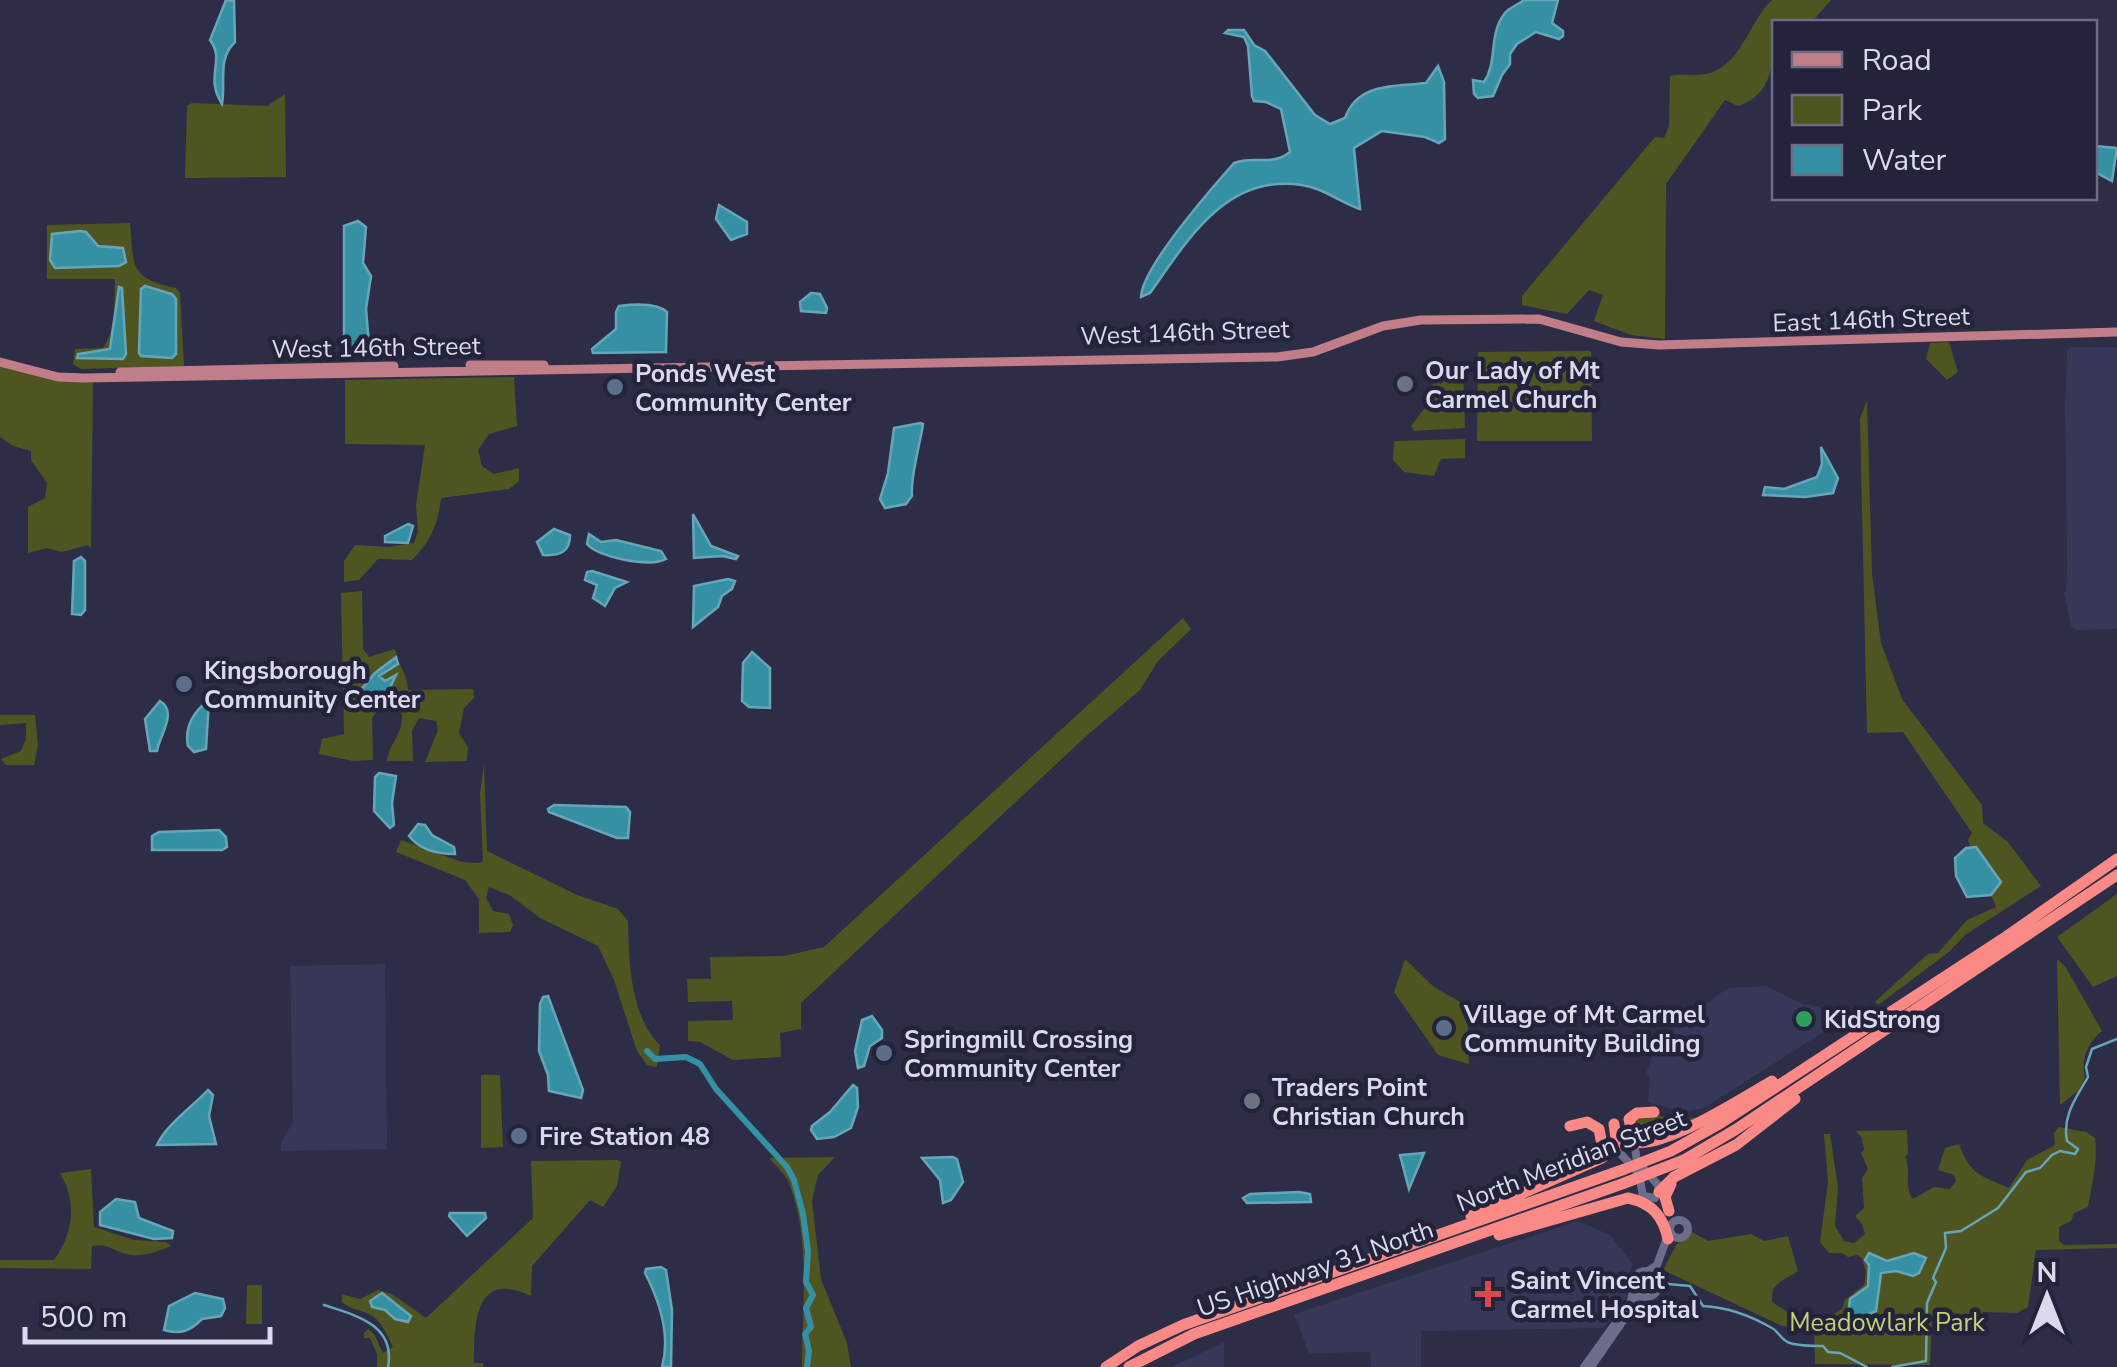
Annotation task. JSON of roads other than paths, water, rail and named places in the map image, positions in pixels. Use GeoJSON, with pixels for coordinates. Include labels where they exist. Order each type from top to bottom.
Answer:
{"type":"FeatureCollection","features":[{"type":"Feature","properties":{"kind":"highway","name":"North Meridian Street"},"geometry":{"type":"LineString","coordinates":[[1104,1367],[1124,1362],[1183,1324],[1401,1255],[1647,1161],[1708,1131],[2007,936],[2117,859]]}},
{"type":"Feature","properties":{"kind":"highway","name":"North Meridian Street"},"geometry":{"type":"LineString","coordinates":[[1633,1181],[1716,1143],[2117,875]]}},
{"type":"Feature","properties":{"kind":"highway"},"geometry":{"type":"LineString","coordinates":[[1634,1142],[1646,1144],[1704,1120],[1866,1026]]}},
{"type":"Feature","properties":{"kind":"highway"},"geometry":{"type":"LineString","coordinates":[[1660,1192],[1674,1177],[1741,1141],[1846,1061],[1852,1052]]}},
{"type":"Feature","properties":{"kind":"highway"},"geometry":{"type":"LineString","coordinates":[[1654,1112],[1631,1116],[1629,1128],[1638,1139],[1663,1137]]}},
{"type":"Feature","properties":{"kind":"highway"},"geometry":{"type":"LineString","coordinates":[[1570,1126],[1591,1123],[1602,1134],[1598,1154],[1576,1169]]}},
{"type":"Feature","properties":{"kind":"highway"},"geometry":{"type":"LineString","coordinates":[[1401,1255],[1614,1149],[1614,1124]]}},
{"type":"Feature","properties":{"kind":"highway"},"geometry":{"type":"LineString","coordinates":[[1674,1215],[1665,1199],[1668,1188],[1691,1170]]}},
{"type":"Feature","properties":{"kind":"highway","name":"US Highway 31 North"},"geometry":{"type":"LineString","coordinates":[[1401,1255],[1633,1181]]}},
{"type":"Feature","properties":{"kind":"highway"},"geometry":{"type":"LineString","coordinates":[[1611,1202],[1628,1194],[1643,1196]]}},
{"type":"Feature","properties":{"kind":"highway"},"geometry":{"type":"LineString","coordinates":[[1401,1255],[1416,1260],[1630,1198],[1644,1203],[1672,1233]]}},
{"type":"Feature","properties":{"kind":"main road","name":"West 146th Street"},"geometry":{"type":"LineString","coordinates":[[0,359],[54,376],[84,378],[1283,357],[1319,350],[1390,324],[1539,318],[1621,342],[1626,340]]}},
{"type":"Feature","properties":{"kind":"main road","name":"East 146th Street"},"geometry":{"type":"LineString","coordinates":[[1626,340],[1664,345],[2117,332]]}},
{"type":"Feature","properties":{"kind":"main road"},"geometry":{"type":"LineString","coordinates":[[1584,1367],[1634,1297],[1636,1277],[1656,1265],[1672,1233],[1667,1217],[1643,1196],[1641,1178],[1614,1149],[1626,1141],[1634,1142],[1637,1161],[1657,1184],[1661,1202],[1688,1227],[1686,1234],[1672,1233]]}},
{"type":"Feature","properties":{"kind":"main road"},"geometry":{"type":"LineString","coordinates":[[1643,1196],[1654,1198],[1660,1192]]}},
{"type":"Feature","properties":{"kind":"main road"},"geometry":{"type":"LineString","coordinates":[[1591,1367],[1636,1302],[1656,1292],[1671,1244],[1674,1215]]}},
{"type":"Feature","properties":{"kind":"main road"},"geometry":{"type":"LineString","coordinates":[[1646,1272],[1658,1279]]}},
{"type":"Feature","properties":{"kind":"main road"},"geometry":{"type":"LineString","coordinates":[[1634,1289],[1646,1297]]}},
{"type":"Feature","properties":{"kind":"main road"},"geometry":{"type":"LineString","coordinates":[[1611,1339],[1615,1323]]}},
{"type":"Feature","properties":{"kind":"water"},"geometry":{"type":"Polygon","coordinates":[[[226,0],[234,1],[235,42],[224,63],[222,104],[215,85],[216,55],[210,40],[226,0]]]}},
{"type":"Feature","properties":{"kind":"water"},"geometry":{"type":"Polygon","coordinates":[[[1524,0],[1558,0],[1552,23],[1563,31],[1563,36],[1559,39],[1536,32],[1517,44],[1493,96],[1478,98],[1473,80],[1484,82],[1488,74],[1500,21],[1524,0]]]}},
{"type":"Feature","properties":{"kind":"water"},"geometry":{"type":"Polygon","coordinates":[[[1244,30],[1315,115],[1330,124],[1345,118],[1351,106],[1368,92],[1426,83],[1438,66],[1444,82],[1445,139],[1439,143],[1382,131],[1354,148],[1360,209],[1302,185],[1275,184],[1230,200],[1194,233],[1150,293],[1141,297],[1144,284],[1165,248],[1234,163],[1276,159],[1290,152],[1281,109],[1254,101],[1252,96],[1244,37],[1225,33],[1244,30]]]}},
{"type":"Feature","properties":{"kind":"water"},"geometry":{"type":"Polygon","coordinates":[[[2097,146],[2117,148],[2112,181],[2097,173],[2097,146]]]}},
{"type":"Feature","properties":{"kind":"water"},"geometry":{"type":"Polygon","coordinates":[[[719,205],[747,222],[747,234],[731,240],[716,219],[719,205]]]}},
{"type":"Feature","properties":{"kind":"water"},"geometry":{"type":"Polygon","coordinates":[[[358,221],[366,227],[363,263],[371,276],[366,309],[369,344],[354,352],[344,340],[344,226],[358,221]]]}},
{"type":"Feature","properties":{"kind":"water"},"geometry":{"type":"Polygon","coordinates":[[[86,232],[98,246],[123,248],[126,262],[119,266],[55,268],[50,260],[52,234],[86,232]]]}},
{"type":"Feature","properties":{"kind":"water"},"geometry":{"type":"Polygon","coordinates":[[[145,286],[172,294],[176,299],[176,354],[172,358],[139,353],[141,289],[145,286]]]}},
{"type":"Feature","properties":{"kind":"water"},"geometry":{"type":"Polygon","coordinates":[[[119,287],[126,354],[123,359],[77,358],[78,354],[110,349],[119,287]]]}},
{"type":"Feature","properties":{"kind":"water"},"geometry":{"type":"Polygon","coordinates":[[[811,293],[820,294],[826,313],[801,311],[800,302],[811,293]]]}},
{"type":"Feature","properties":{"kind":"water"},"geometry":{"type":"Polygon","coordinates":[[[651,305],[667,312],[666,352],[593,353],[592,349],[616,329],[619,306],[651,305]]]}},
{"type":"Feature","properties":{"kind":"water"},"geometry":{"type":"Polygon","coordinates":[[[923,424],[912,496],[906,504],[885,508],[880,499],[894,428],[923,424]]]}},
{"type":"Feature","properties":{"kind":"water"},"geometry":{"type":"Polygon","coordinates":[[[1821,447],[1838,478],[1833,493],[1805,497],[1763,495],[1765,487],[1784,489],[1817,477],[1822,464],[1821,447]]]}},
{"type":"Feature","properties":{"kind":"water"},"geometry":{"type":"Polygon","coordinates":[[[693,514],[711,546],[738,556],[736,559],[694,558],[693,514]]]}},
{"type":"Feature","properties":{"kind":"water"},"geometry":{"type":"Polygon","coordinates":[[[408,524],[413,526],[408,543],[385,542],[385,536],[408,524]]]}},
{"type":"Feature","properties":{"kind":"water"},"geometry":{"type":"Polygon","coordinates":[[[554,529],[570,535],[568,545],[559,554],[543,555],[537,542],[554,529]]]}},
{"type":"Feature","properties":{"kind":"water"},"geometry":{"type":"Polygon","coordinates":[[[589,534],[601,542],[616,540],[661,551],[666,559],[637,562],[612,557],[587,544],[589,534]]]}},
{"type":"Feature","properties":{"kind":"water"},"geometry":{"type":"Polygon","coordinates":[[[81,557],[85,561],[85,610],[81,615],[72,614],[74,561],[81,557]]]}},
{"type":"Feature","properties":{"kind":"water"},"geometry":{"type":"Polygon","coordinates":[[[587,572],[627,582],[615,588],[605,606],[593,598],[597,585],[585,580],[587,572]]]}},
{"type":"Feature","properties":{"kind":"water"},"geometry":{"type":"Polygon","coordinates":[[[735,581],[732,589],[722,596],[718,607],[693,627],[694,586],[735,581]]]}},
{"type":"Feature","properties":{"kind":"water"},"geometry":{"type":"Polygon","coordinates":[[[752,652],[770,668],[770,708],[749,707],[742,701],[743,663],[752,652]]]}},
{"type":"Feature","properties":{"kind":"water"},"geometry":{"type":"Polygon","coordinates":[[[396,657],[398,664],[379,676],[385,681],[396,675],[387,694],[359,692],[375,673],[396,657]]]}},
{"type":"Feature","properties":{"kind":"water"},"geometry":{"type":"Polygon","coordinates":[[[209,700],[206,749],[194,752],[188,746],[189,726],[209,700]]]}},
{"type":"Feature","properties":{"kind":"water"},"geometry":{"type":"Polygon","coordinates":[[[160,701],[168,717],[157,751],[150,751],[145,719],[160,701]]]}},
{"type":"Feature","properties":{"kind":"water"},"geometry":{"type":"Polygon","coordinates":[[[379,773],[396,776],[394,825],[390,828],[374,811],[375,777],[379,773]]]}},
{"type":"Feature","properties":{"kind":"water"},"geometry":{"type":"Polygon","coordinates":[[[554,805],[626,807],[630,812],[628,838],[617,838],[549,812],[554,805]]]}},
{"type":"Feature","properties":{"kind":"water"},"geometry":{"type":"Polygon","coordinates":[[[418,824],[454,847],[455,854],[430,850],[413,841],[409,836],[418,824]]]}},
{"type":"Feature","properties":{"kind":"water"},"geometry":{"type":"Polygon","coordinates":[[[219,830],[226,837],[227,847],[222,850],[152,850],[152,836],[159,832],[219,830]]]}},
{"type":"Feature","properties":{"kind":"water"},"geometry":{"type":"Polygon","coordinates":[[[1976,847],[2001,882],[1991,895],[1967,897],[1956,876],[1955,858],[1966,848],[1976,847]]]}},
{"type":"Feature","properties":{"kind":"water"},"geometry":{"type":"Polygon","coordinates":[[[548,996],[583,1090],[581,1098],[549,1091],[539,1051],[540,1004],[548,996]]]}},
{"type":"Feature","properties":{"kind":"water"},"geometry":{"type":"Polygon","coordinates":[[[872,1016],[882,1030],[882,1038],[870,1046],[864,1066],[858,1068],[855,1051],[862,1020],[872,1016]]]}},
{"type":"Feature","properties":{"kind":"water"},"geometry":{"type":"Polygon","coordinates":[[[853,1085],[857,1088],[858,1107],[851,1128],[834,1137],[817,1139],[812,1126],[853,1085]]]}},
{"type":"Feature","properties":{"kind":"water"},"geometry":{"type":"Polygon","coordinates":[[[208,1090],[213,1095],[209,1116],[216,1144],[157,1145],[173,1123],[208,1090]]]}},
{"type":"Feature","properties":{"kind":"water"},"geometry":{"type":"Polygon","coordinates":[[[1424,1153],[1409,1189],[1400,1155],[1424,1153]]]}},
{"type":"Feature","properties":{"kind":"water"},"geometry":{"type":"Polygon","coordinates":[[[953,1157],[963,1182],[951,1200],[943,1203],[940,1180],[922,1158],[953,1157]]]}},
{"type":"Feature","properties":{"kind":"water"},"geometry":{"type":"Polygon","coordinates":[[[1250,1194],[1310,1194],[1311,1202],[1247,1203],[1243,1198],[1250,1194]]]}},
{"type":"Feature","properties":{"kind":"water"},"geometry":{"type":"Polygon","coordinates":[[[116,1199],[135,1202],[139,1218],[173,1231],[172,1238],[154,1239],[100,1225],[100,1212],[116,1199]]]}},
{"type":"Feature","properties":{"kind":"water"},"geometry":{"type":"Polygon","coordinates":[[[450,1213],[485,1213],[486,1218],[467,1236],[450,1213]]]}},
{"type":"Feature","properties":{"kind":"water"},"geometry":{"type":"Polygon","coordinates":[[[1869,1253],[1887,1261],[1914,1253],[1926,1258],[1919,1273],[1913,1276],[1896,1271],[1881,1273],[1876,1311],[1864,1316],[1848,1315],[1850,1299],[1868,1286],[1869,1265],[1865,1260],[1869,1253]]]}},
{"type":"Feature","properties":{"kind":"water"},"geometry":{"type":"Polygon","coordinates":[[[646,1269],[666,1270],[672,1310],[671,1367],[662,1367],[662,1319],[645,1273],[646,1269]]]}},
{"type":"Feature","properties":{"kind":"water"},"geometry":{"type":"Polygon","coordinates":[[[195,1293],[223,1299],[225,1308],[221,1316],[202,1319],[185,1331],[164,1330],[169,1306],[195,1293]]]}},
{"type":"Feature","properties":{"kind":"water"},"geometry":{"type":"Polygon","coordinates":[[[382,1293],[411,1316],[408,1322],[372,1307],[370,1301],[382,1293]]]}},
{"type":"Feature","properties":{"kind":"waterway"},"geometry":{"type":"LineString","coordinates":[[1892,1367],[1926,1361],[1927,1303],[1946,1248],[1945,1233],[1961,1231],[1998,1208],[2026,1172],[2040,1168],[2052,1155],[2060,1151],[2075,1154],[2078,1149],[2067,1141],[2066,1123],[2088,1077],[2086,1067],[2092,1049],[2117,1039]]}},
{"type":"Feature","properties":{"kind":"waterway"},"geometry":{"type":"LineString","coordinates":[[647,1051],[655,1059],[686,1057],[700,1064],[716,1089],[787,1167],[794,1180],[808,1251],[806,1282],[813,1295],[806,1308],[811,1327],[805,1334],[807,1367]]}},
{"type":"Feature","properties":{"kind":"waterway"},"geometry":{"type":"LineString","coordinates":[[1668,1284],[1690,1286],[1703,1306],[1756,1320],[1774,1329],[1787,1342],[1823,1346],[1828,1352],[1840,1353],[1867,1367]]}},
{"type":"Feature","properties":{"kind":"waterway"},"geometry":{"type":"LineString","coordinates":[[324,1305],[360,1318],[379,1331],[389,1352],[388,1367]]}},
{"type":"Feature","properties":{"kind":"place","name":"Our Lady of Mt Carmel Church"},"geometry":{"type":"Point","coordinates":[1405,384]}},
{"type":"Feature","properties":{"kind":"place","name":"Ponds West Community Center"},"geometry":{"type":"Point","coordinates":[615,387]}},
{"type":"Feature","properties":{"kind":"place","name":"Kingsborough Community Center"},"geometry":{"type":"Point","coordinates":[184,684]}},
{"type":"Feature","properties":{"kind":"place","name":"KidStrong"},"geometry":{"type":"Point","coordinates":[1804,1019]}},
{"type":"Feature","properties":{"kind":"place","name":"Village of Mt Carmel Community Building"},"geometry":{"type":"Point","coordinates":[1444,1028]}},
{"type":"Feature","properties":{"kind":"place","name":"Springmill Crossing Community Center"},"geometry":{"type":"Point","coordinates":[884,1053]}},
{"type":"Feature","properties":{"kind":"place","name":"Traders Point Christian Church"},"geometry":{"type":"Point","coordinates":[1252,1101]}},
{"type":"Feature","properties":{"kind":"place","name":"Fire Station 48"},"geometry":{"type":"Point","coordinates":[519,1136]}},
{"type":"Feature","properties":{"kind":"place","name":"Saint Vincent Carmel Hospital"},"geometry":{"type":"Point","coordinates":[1488,1294]}},
{"type":"Feature","properties":{"kind":"park label","name":"Meadowlark Park"},"geometry":{"type":"Point","coordinates":[1887,1322]}}]}
